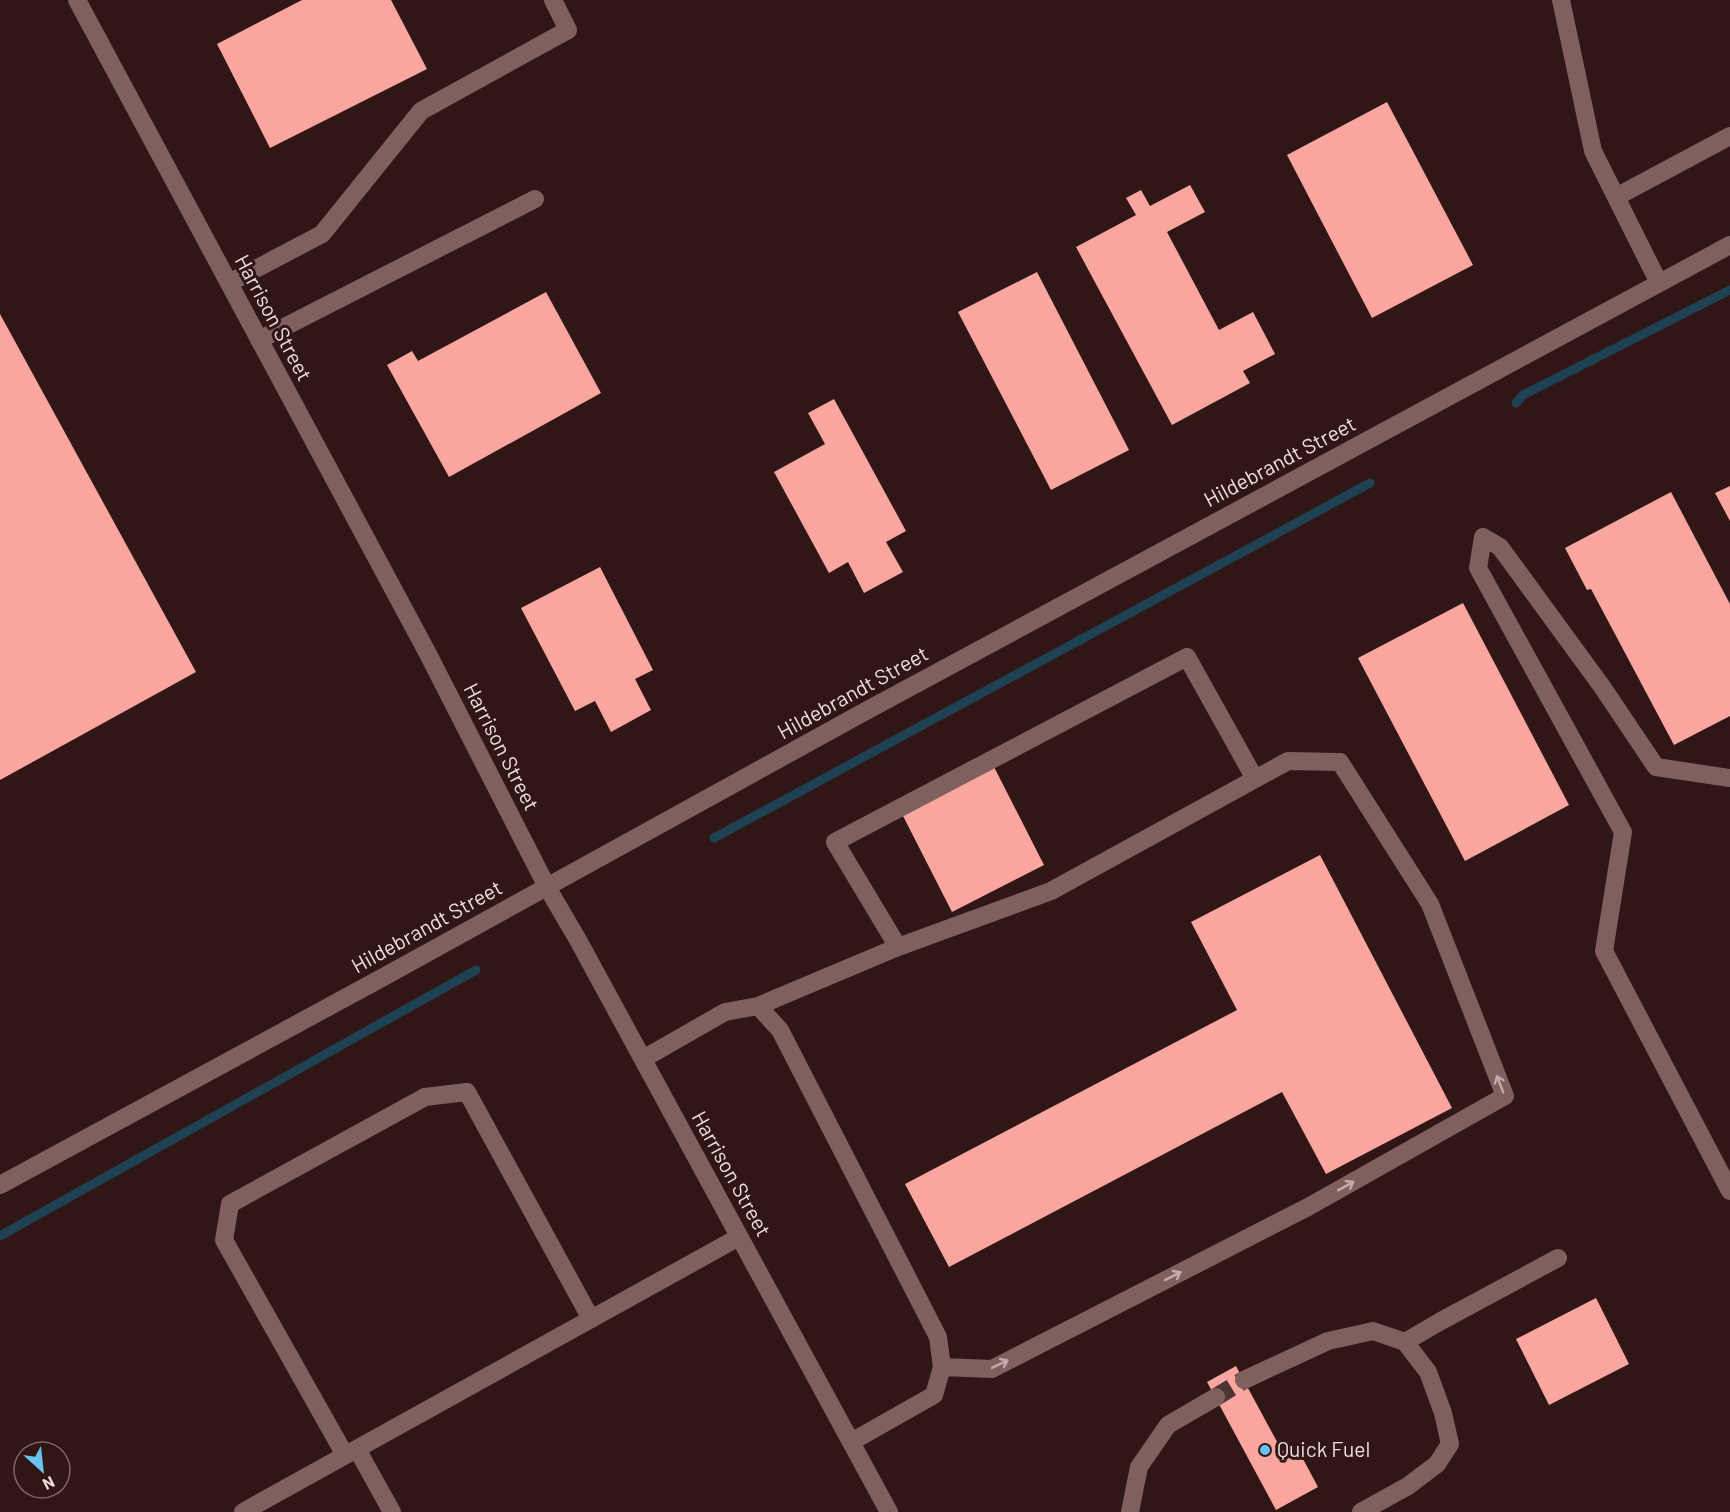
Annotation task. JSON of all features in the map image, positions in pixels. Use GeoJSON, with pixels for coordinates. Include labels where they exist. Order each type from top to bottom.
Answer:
{"type":"FeatureCollection","features":[{"type":"Feature","properties":{"kind":"street","name":"Harrison Street"},"geometry":{"type":"LineString","coordinates":[[77,0],[427,652],[547,887],[890,1512]]}},
{"type":"Feature","properties":{"kind":"street"},"geometry":{"type":"LineString","coordinates":[[229,283],[322,234],[421,111],[568,30],[553,0]]}},
{"type":"Feature","properties":{"kind":"street"},"geometry":{"type":"LineString","coordinates":[[1561,0],[1593,151],[1659,283]]}},
{"type":"Feature","properties":{"kind":"street"},"geometry":{"type":"LineString","coordinates":[[1616,197],[1730,136]]}},
{"type":"Feature","properties":{"kind":"street"},"geometry":{"type":"LineString","coordinates":[[259,340],[535,199]]}},
{"type":"Feature","properties":{"kind":"street","name":"Hildebrandt Street"},"geometry":{"type":"LineString","coordinates":[[0,1185],[864,712],[1730,245]]}},
{"type":"Feature","properties":{"kind":"street"},"geometry":{"type":"LineString","coordinates":[[1730,778],[1656,767],[1603,688],[1500,547],[1483,537],[1478,568],[1623,832],[1604,951],[1730,1191]]}},
{"type":"Feature","properties":{"kind":"street"},"geometry":{"type":"LineString","coordinates":[[898,946],[835,842],[1187,657],[1255,779]]}},
{"type":"Feature","properties":{"kind":"street"},"geometry":{"type":"LineString","coordinates":[[643,1059],[724,1012],[758,1006],[898,946],[1051,891],[1288,761],[1340,762],[1430,904],[1505,1096],[1308,1207],[992,1369],[942,1367]]}},
{"type":"Feature","properties":{"kind":"street"},"geometry":{"type":"LineString","coordinates":[[758,1006],[780,1030],[938,1337],[942,1367],[934,1395],[851,1442]]}},
{"type":"Feature","properties":{"kind":"street"},"geometry":{"type":"LineString","coordinates":[[392,1512],[351,1452],[224,1240],[230,1203],[425,1097],[467,1092],[591,1319]]}},
{"type":"Feature","properties":{"kind":"street"},"geometry":{"type":"LineString","coordinates":[[243,1512],[739,1237]]}},
{"type":"Feature","properties":{"kind":"street"},"geometry":{"type":"LineString","coordinates":[[1405,1342],[1558,1258]]}},
{"type":"Feature","properties":{"kind":"street"},"geometry":{"type":"LineString","coordinates":[[1244,1380],[1328,1341],[1372,1331],[1405,1342],[1428,1372],[1443,1413],[1450,1444],[1437,1464],[1408,1486],[1361,1512]]}},
{"type":"Feature","properties":{"kind":"street"},"geometry":{"type":"LineString","coordinates":[[1130,1512],[1139,1467],[1168,1425],[1216,1397]]}},
{"type":"Feature","properties":{"kind":"building"},"geometry":{"type":"Polygon","coordinates":[[[302,0],[391,0],[427,69],[270,148],[217,44],[302,0]]]}},
{"type":"Feature","properties":{"kind":"building"},"geometry":{"type":"Polygon","coordinates":[[[1387,102],[1473,265],[1372,318],[1287,155],[1387,102]]]}},
{"type":"Feature","properties":{"kind":"building"},"geometry":{"type":"Polygon","coordinates":[[[1190,185],[1205,212],[1167,232],[1219,330],[1253,312],[1275,354],[1243,371],[1250,383],[1172,425],[1076,247],[1136,215],[1126,198],[1141,190],[1150,206],[1190,185]]]}},
{"type":"Feature","properties":{"kind":"building"},"geometry":{"type":"Polygon","coordinates":[[[1037,272],[1129,450],[1051,490],[958,312],[1037,272]]]}},
{"type":"Feature","properties":{"kind":"building"},"geometry":{"type":"Polygon","coordinates":[[[546,292],[601,393],[449,477],[387,365],[412,351],[418,361],[546,292]]]}},
{"type":"Feature","properties":{"kind":"building"},"geometry":{"type":"Polygon","coordinates":[[[0,314],[196,672],[0,780],[0,314]]]}},
{"type":"Feature","properties":{"kind":"building"},"geometry":{"type":"Polygon","coordinates":[[[834,399],[906,531],[886,542],[903,572],[864,593],[848,562],[829,573],[774,472],[825,444],[808,413],[834,399]]]}},
{"type":"Feature","properties":{"kind":"building"},"geometry":{"type":"Polygon","coordinates":[[[1730,486],[1730,521],[1715,493],[1730,486]]]}},
{"type":"Feature","properties":{"kind":"building"},"geometry":{"type":"Polygon","coordinates":[[[1671,492],[1730,604],[1730,716],[1674,745],[1591,589],[1587,590],[1565,548],[1671,492]]]}},
{"type":"Feature","properties":{"kind":"building"},"geometry":{"type":"Polygon","coordinates":[[[600,567],[653,670],[635,679],[651,710],[611,732],[595,701],[575,711],[521,608],[600,567]]]}},
{"type":"Feature","properties":{"kind":"building"},"geometry":{"type":"Polygon","coordinates":[[[1463,603],[1569,805],[1465,861],[1358,658],[1463,603]]]}},
{"type":"Feature","properties":{"kind":"building"},"geometry":{"type":"Polygon","coordinates":[[[993,765],[1044,865],[952,912],[901,812],[993,765]]]}},
{"type":"Feature","properties":{"kind":"building"},"geometry":{"type":"Polygon","coordinates":[[[1320,855],[1452,1108],[1326,1174],[1282,1092],[949,1267],[905,1184],[1237,1010],[1191,922],[1320,855]]]}},
{"type":"Feature","properties":{"kind":"building"},"geometry":{"type":"Polygon","coordinates":[[[1596,1298],[1629,1364],[1549,1405],[1516,1339],[1596,1298]]]}},
{"type":"Feature","properties":{"kind":"building"},"geometry":{"type":"Polygon","coordinates":[[[1236,1366],[1282,1451],[1295,1444],[1318,1487],[1276,1510],[1207,1382],[1236,1366]]]}},
{"type":"Feature","properties":{"kind":"waterway"},"geometry":{"type":"LineString","coordinates":[[1516,403],[1523,395],[1730,290]]}},
{"type":"Feature","properties":{"kind":"waterway"},"geometry":{"type":"LineString","coordinates":[[714,838],[1370,483]]}},
{"type":"Feature","properties":{"kind":"waterway"},"geometry":{"type":"LineString","coordinates":[[0,1236],[476,970]]}},
{"type":"Feature","properties":{"kind":"tunnel"},"geometry":{"type":"LineString","coordinates":[[1216,1397],[1244,1380]]}},
{"type":"Feature","properties":{"kind":"place","name":"Quick Fuel"},"geometry":{"type":"Point","coordinates":[1265,1450]}}]}
